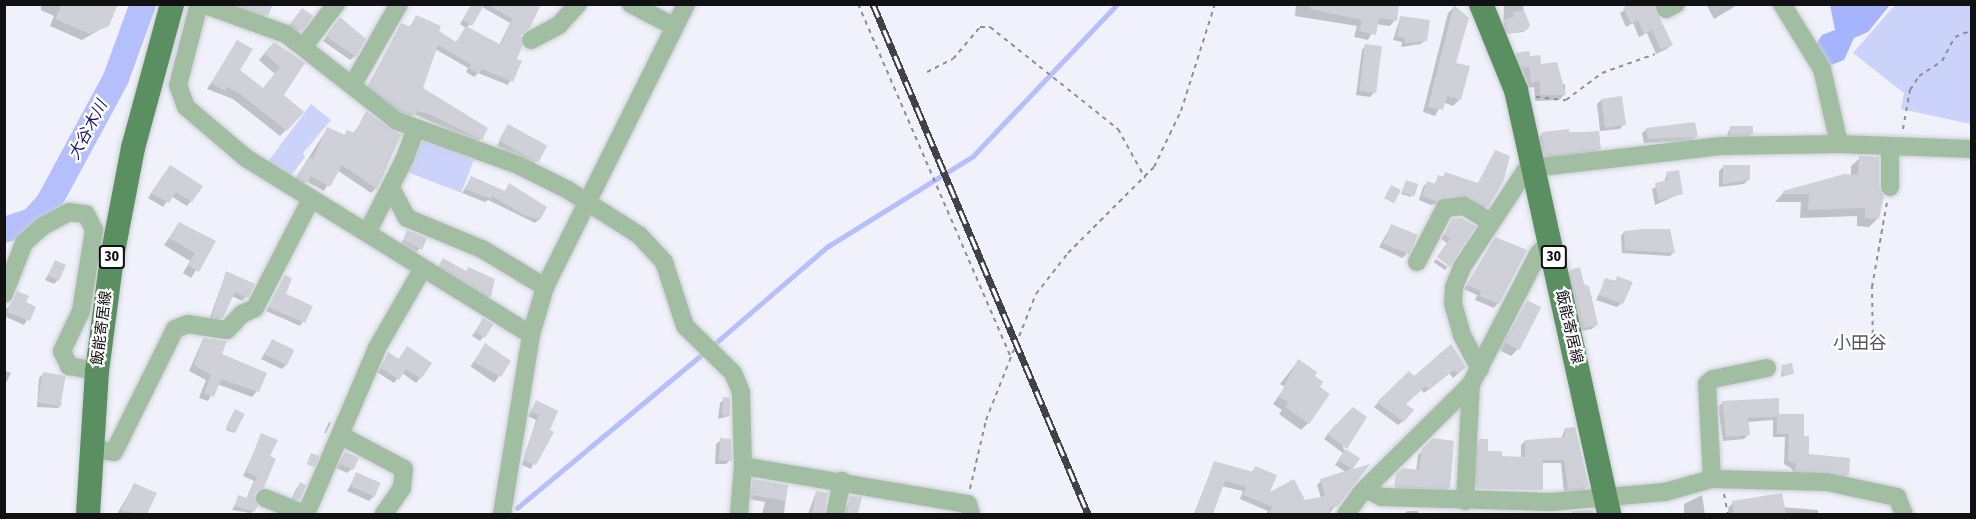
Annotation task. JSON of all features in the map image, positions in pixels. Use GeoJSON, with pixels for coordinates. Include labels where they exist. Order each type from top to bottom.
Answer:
{"type":"FeatureCollection","features":[{"type":"Feature","properties":{"kind":"main road","name":"飯能寄居線"},"geometry":{"type":"LineString","coordinates":[[88,514],[97,371],[112,257],[133,148],[172,4]]}},
{"type":"Feature","properties":{"kind":"main road","name":"飯能寄居線"},"geometry":{"type":"LineString","coordinates":[[1481,4],[1516,90],[1608,507]]}},
{"type":"Feature","properties":{"kind":"street"},"geometry":{"type":"LineString","coordinates":[[531,335],[226,144],[186,107],[178,85],[201,4],[286,34],[397,121],[415,130],[518,165],[586,201],[639,235],[658,256],[685,326],[733,373],[744,411],[739,514]]}},
{"type":"Feature","properties":{"kind":"street"},"geometry":{"type":"LineString","coordinates":[[304,46],[336,4]]}},
{"type":"Feature","properties":{"kind":"street"},"geometry":{"type":"LineString","coordinates":[[352,86],[399,4]]}},
{"type":"Feature","properties":{"kind":"street"},"geometry":{"type":"LineString","coordinates":[[531,40],[560,25],[578,4]]}},
{"type":"Feature","properties":{"kind":"street"},"geometry":{"type":"LineString","coordinates":[[631,4],[673,26]]}},
{"type":"Feature","properties":{"kind":"street"},"geometry":{"type":"LineString","coordinates":[[502,514],[531,335],[545,287],[673,26],[686,4]]}},
{"type":"Feature","properties":{"kind":"street"},"geometry":{"type":"LineString","coordinates":[[1664,4],[1666,9],[1676,4]]}},
{"type":"Feature","properties":{"kind":"street"},"geometry":{"type":"LineString","coordinates":[[1782,4],[1822,69],[1839,144]]}},
{"type":"Feature","properties":{"kind":"street"},"geometry":{"type":"LineString","coordinates":[[367,233],[391,188],[415,130]]}},
{"type":"Feature","properties":{"kind":"street"},"geometry":{"type":"LineString","coordinates":[[1465,501],[1475,376],[1453,303],[1454,287],[1491,222],[1532,165],[1721,146],[1839,144],[1971,149]]}},
{"type":"Feature","properties":{"kind":"street"},"geometry":{"type":"LineString","coordinates":[[1890,187],[1895,147]]}},
{"type":"Feature","properties":{"kind":"street"},"geometry":{"type":"LineString","coordinates":[[391,188],[407,218],[482,249],[545,287]]}},
{"type":"Feature","properties":{"kind":"street"},"geometry":{"type":"LineString","coordinates":[[91,449],[114,452],[175,329],[188,324],[227,330],[242,314],[255,308],[311,199]]}},
{"type":"Feature","properties":{"kind":"street"},"geometry":{"type":"LineString","coordinates":[[1417,262],[1445,208],[1464,206],[1491,222]]}},
{"type":"Feature","properties":{"kind":"street"},"geometry":{"type":"LineString","coordinates":[[4,294],[8,268],[24,243],[43,226],[69,212],[86,214],[94,230],[81,310],[62,351],[69,366],[97,371]]}},
{"type":"Feature","properties":{"kind":"street"},"geometry":{"type":"LineString","coordinates":[[1346,514],[1366,489],[1475,376],[1538,254],[1550,242]]}},
{"type":"Feature","properties":{"kind":"street"},"geometry":{"type":"LineString","coordinates":[[265,498],[305,514],[377,348],[423,268]]}},
{"type":"Feature","properties":{"kind":"street"},"geometry":{"type":"LineString","coordinates":[[1715,479],[1707,384],[1713,379],[1767,368]]}},
{"type":"Feature","properties":{"kind":"street"},"geometry":{"type":"LineString","coordinates":[[340,435],[404,469],[402,488],[384,514]]}},
{"type":"Feature","properties":{"kind":"street"},"geometry":{"type":"LineString","coordinates":[[743,466],[877,487],[970,509]]}},
{"type":"Feature","properties":{"kind":"street"},"geometry":{"type":"LineString","coordinates":[[1366,489],[1382,497],[1465,501],[1493,508],[1608,507],[1715,479],[1841,483],[1897,497],[1904,514]]}},
{"type":"Feature","properties":{"kind":"street"},"geometry":{"type":"LineString","coordinates":[[835,514],[842,481]]}},
{"type":"Feature","properties":{"kind":"path"},"geometry":{"type":"LineString","coordinates":[[858,4],[1010,356]]}},
{"type":"Feature","properties":{"kind":"path"},"geometry":{"type":"LineString","coordinates":[[970,509],[971,470],[1010,356],[1036,294],[1068,253],[1145,178],[1181,111],[1215,4]]}},
{"type":"Feature","properties":{"kind":"path"},"geometry":{"type":"LineString","coordinates":[[927,72],[953,59],[980,27],[990,27],[1118,129],[1145,178]]}},
{"type":"Feature","properties":{"kind":"path"},"geometry":{"type":"LineString","coordinates":[[1895,147],[1910,90],[1919,76],[1942,61],[1955,38],[1971,30]]}},
{"type":"Feature","properties":{"kind":"path"},"geometry":{"type":"LineString","coordinates":[[1516,90],[1545,100],[1566,99],[1602,73],[1655,54]]}},
{"type":"Feature","properties":{"kind":"path"},"geometry":{"type":"LineString","coordinates":[[1873,352],[1872,287],[1890,187]]}},
{"type":"Feature","properties":{"kind":"path"},"geometry":{"type":"LineString","coordinates":[[1715,479],[1728,514]]}},
{"type":"Feature","properties":{"kind":"shaded area"},"geometry":{"type":"Polygon","coordinates":[[[1830,5],[1890,5],[1868,32],[1854,38],[1844,60],[1826,67],[1816,44],[1822,35],[1835,30],[1830,5]]]}},
{"type":"Feature","properties":{"kind":"shaded area"},"geometry":{"type":"Polygon","coordinates":[[[1895,5],[1971,5],[1971,124],[1901,109],[1904,93],[1853,53],[1895,5]]]}},
{"type":"Feature","properties":{"kind":"shaded area"},"geometry":{"type":"Polygon","coordinates":[[[311,104],[331,120],[303,153],[305,157],[289,178],[267,163],[311,104]]]}},
{"type":"Feature","properties":{"kind":"shaded area"},"geometry":{"type":"Polygon","coordinates":[[[419,138],[474,159],[461,193],[406,172],[419,138]]]}},
{"type":"Feature","properties":{"kind":"building"},"geometry":{"type":"Polygon","coordinates":[[[62,4],[118,4],[109,26],[90,34],[55,19],[62,4]]]}},
{"type":"Feature","properties":{"kind":"building"},"geometry":{"type":"Polygon","coordinates":[[[237,4],[273,4],[268,16],[237,4]]]}},
{"type":"Feature","properties":{"kind":"building"},"geometry":{"type":"Polygon","coordinates":[[[472,4],[485,4],[472,26],[463,20],[472,4]]]}},
{"type":"Feature","properties":{"kind":"building"},"geometry":{"type":"Polygon","coordinates":[[[487,4],[541,4],[530,28],[521,35],[522,47],[517,59],[522,61],[513,82],[482,69],[479,74],[469,68],[471,64],[438,45],[423,88],[488,128],[482,140],[429,114],[417,111],[415,116],[403,111],[369,85],[401,23],[411,27],[416,15],[441,26],[439,31],[456,42],[466,26],[501,45],[512,19],[487,4]]]}},
{"type":"Feature","properties":{"kind":"building"},"geometry":{"type":"Polygon","coordinates":[[[1311,4],[1399,4],[1397,21],[1379,18],[1376,35],[1359,31],[1362,20],[1310,9],[1311,4]]]}},
{"type":"Feature","properties":{"kind":"building"},"geometry":{"type":"Polygon","coordinates":[[[1630,4],[1653,4],[1673,45],[1661,50],[1652,30],[1644,34],[1638,20],[1631,23],[1623,8],[1630,4]]]}},
{"type":"Feature","properties":{"kind":"building"},"geometry":{"type":"Polygon","coordinates":[[[1454,5],[1469,18],[1456,63],[1470,66],[1461,100],[1447,96],[1443,110],[1428,107],[1454,5]]]}},
{"type":"Feature","properties":{"kind":"building"},"geometry":{"type":"Polygon","coordinates":[[[302,8],[313,16],[302,32],[291,23],[302,8]]]}},
{"type":"Feature","properties":{"kind":"building"},"geometry":{"type":"Polygon","coordinates":[[[1524,10],[1530,25],[1527,30],[1509,34],[1504,20],[1514,16],[1513,12],[1524,10]]]}},
{"type":"Feature","properties":{"kind":"building"},"geometry":{"type":"Polygon","coordinates":[[[1400,16],[1430,20],[1427,41],[1405,43],[1405,38],[1397,36],[1400,16]]]}},
{"type":"Feature","properties":{"kind":"building"},"geometry":{"type":"Polygon","coordinates":[[[340,17],[366,39],[356,57],[326,36],[340,17]]]}},
{"type":"Feature","properties":{"kind":"building"},"geometry":{"type":"Polygon","coordinates":[[[237,40],[253,49],[240,70],[263,88],[280,67],[264,53],[274,42],[305,63],[284,95],[304,112],[287,131],[239,93],[227,87],[225,91],[211,83],[237,40]]]}},
{"type":"Feature","properties":{"kind":"building"},"geometry":{"type":"Polygon","coordinates":[[[1365,44],[1382,46],[1376,93],[1359,91],[1365,44]]]}},
{"type":"Feature","properties":{"kind":"building"},"geometry":{"type":"Polygon","coordinates":[[[1529,51],[1530,56],[1540,55],[1541,64],[1557,62],[1566,95],[1540,95],[1540,81],[1531,83],[1529,67],[1522,68],[1516,53],[1529,51]]]}},
{"type":"Feature","properties":{"kind":"building"},"geometry":{"type":"Polygon","coordinates":[[[1622,96],[1626,125],[1605,128],[1601,99],[1622,96]]]}},
{"type":"Feature","properties":{"kind":"building"},"geometry":{"type":"Polygon","coordinates":[[[366,111],[401,135],[377,189],[342,165],[330,187],[311,176],[307,183],[297,176],[310,157],[313,159],[327,127],[345,135],[347,130],[355,133],[366,111]]]}},
{"type":"Feature","properties":{"kind":"building"},"geometry":{"type":"Polygon","coordinates":[[[1695,122],[1698,137],[1648,139],[1646,128],[1695,122]]]}},
{"type":"Feature","properties":{"kind":"building"},"geometry":{"type":"Polygon","coordinates":[[[508,124],[547,146],[538,162],[499,141],[508,124]]]}},
{"type":"Feature","properties":{"kind":"building"},"geometry":{"type":"Polygon","coordinates":[[[1730,126],[1753,126],[1753,134],[1730,134],[1730,126]]]}},
{"type":"Feature","properties":{"kind":"building"},"geometry":{"type":"Polygon","coordinates":[[[1569,129],[1569,133],[1599,131],[1601,149],[1545,155],[1542,132],[1569,129]]]}},
{"type":"Feature","properties":{"kind":"building"},"geometry":{"type":"Polygon","coordinates":[[[1495,150],[1510,156],[1504,180],[1488,207],[1464,195],[1436,201],[1422,196],[1427,181],[1435,184],[1438,175],[1443,177],[1445,172],[1478,183],[1495,150]]]}},
{"type":"Feature","properties":{"kind":"building"},"geometry":{"type":"Polygon","coordinates":[[[1859,156],[1879,157],[1879,187],[1884,196],[1879,219],[1865,218],[1865,208],[1808,210],[1809,194],[1784,194],[1783,191],[1844,174],[1858,175],[1859,156]]]}},
{"type":"Feature","properties":{"kind":"building"},"geometry":{"type":"Polygon","coordinates":[[[170,165],[203,186],[192,202],[176,192],[169,203],[151,193],[170,165]]]}},
{"type":"Feature","properties":{"kind":"building"},"geometry":{"type":"Polygon","coordinates":[[[1723,165],[1750,165],[1750,180],[1723,184],[1723,165]]]}},
{"type":"Feature","properties":{"kind":"building"},"geometry":{"type":"Polygon","coordinates":[[[1679,170],[1683,194],[1659,201],[1655,183],[1668,180],[1666,172],[1679,170]]]}},
{"type":"Feature","properties":{"kind":"building"},"geometry":{"type":"Polygon","coordinates":[[[471,176],[505,191],[509,183],[547,207],[540,220],[526,216],[492,196],[491,199],[465,189],[471,176]]]}},
{"type":"Feature","properties":{"kind":"building"},"geometry":{"type":"Polygon","coordinates":[[[1406,180],[1418,184],[1414,196],[1402,192],[1406,180]]]}},
{"type":"Feature","properties":{"kind":"building"},"geometry":{"type":"Polygon","coordinates":[[[1391,185],[1401,190],[1394,203],[1384,198],[1391,185]]]}},
{"type":"Feature","properties":{"kind":"building"},"geometry":{"type":"Polygon","coordinates":[[[1461,218],[1476,226],[1450,267],[1437,257],[1450,238],[1444,235],[1452,219],[1461,218]]]}},
{"type":"Feature","properties":{"kind":"building"},"geometry":{"type":"Polygon","coordinates":[[[179,222],[216,241],[199,272],[188,265],[195,253],[169,238],[179,222]]]}},
{"type":"Feature","properties":{"kind":"building"},"geometry":{"type":"Polygon","coordinates":[[[1391,224],[1418,235],[1410,254],[1383,243],[1391,224]]]}},
{"type":"Feature","properties":{"kind":"building"},"geometry":{"type":"Polygon","coordinates":[[[1670,229],[1675,253],[1625,250],[1624,231],[1670,229]]]}},
{"type":"Feature","properties":{"kind":"building"},"geometry":{"type":"Polygon","coordinates":[[[407,230],[427,238],[422,250],[403,240],[407,230]]]}},
{"type":"Feature","properties":{"kind":"building"},"geometry":{"type":"Polygon","coordinates":[[[1495,237],[1527,250],[1499,304],[1479,296],[1481,291],[1467,285],[1495,237]]]}},
{"type":"Feature","properties":{"kind":"building"},"geometry":{"type":"Polygon","coordinates":[[[443,258],[466,271],[468,267],[495,279],[491,297],[439,265],[443,258]]]}},
{"type":"Feature","properties":{"kind":"building"},"geometry":{"type":"Polygon","coordinates":[[[55,260],[66,265],[59,280],[48,276],[55,260]]]}},
{"type":"Feature","properties":{"kind":"building"},"geometry":{"type":"Polygon","coordinates":[[[1580,267],[1584,284],[1589,286],[1598,325],[1584,328],[1570,270],[1580,267]]]}},
{"type":"Feature","properties":{"kind":"building"},"geometry":{"type":"Polygon","coordinates":[[[226,271],[255,284],[248,298],[235,292],[223,318],[212,316],[226,271]]]}},
{"type":"Feature","properties":{"kind":"building"},"geometry":{"type":"Polygon","coordinates":[[[285,275],[292,278],[286,294],[313,306],[305,323],[268,307],[285,275]]]}},
{"type":"Feature","properties":{"kind":"building"},"geometry":{"type":"Polygon","coordinates":[[[1617,276],[1633,282],[1623,304],[1599,295],[1605,278],[1616,281],[1617,276]]]}},
{"type":"Feature","properties":{"kind":"building"},"geometry":{"type":"Polygon","coordinates":[[[17,291],[29,296],[26,302],[36,307],[30,321],[7,312],[17,291]]]}},
{"type":"Feature","properties":{"kind":"building"},"geometry":{"type":"Polygon","coordinates":[[[1527,300],[1541,307],[1519,350],[1505,343],[1527,300]]]}},
{"type":"Feature","properties":{"kind":"building"},"geometry":{"type":"Polygon","coordinates":[[[483,318],[493,324],[485,338],[475,332],[483,318]]]}},
{"type":"Feature","properties":{"kind":"building"},"geometry":{"type":"Polygon","coordinates":[[[203,338],[227,341],[222,354],[267,373],[259,392],[221,379],[214,397],[204,393],[211,375],[194,365],[203,338]]]}},
{"type":"Feature","properties":{"kind":"building"},"geometry":{"type":"Polygon","coordinates":[[[272,339],[294,350],[287,365],[265,354],[272,339]]]}},
{"type":"Feature","properties":{"kind":"building"},"geometry":{"type":"Polygon","coordinates":[[[485,343],[511,361],[501,377],[474,362],[485,343]]]}},
{"type":"Feature","properties":{"kind":"building"},"geometry":{"type":"Polygon","coordinates":[[[1451,344],[1466,367],[1458,374],[1454,370],[1429,390],[1426,386],[1406,404],[1414,410],[1404,422],[1377,402],[1409,371],[1414,376],[1451,344]]]}},
{"type":"Feature","properties":{"kind":"building"},"geometry":{"type":"Polygon","coordinates":[[[407,346],[432,363],[421,379],[406,369],[399,380],[381,368],[388,352],[399,359],[407,346]]]}},
{"type":"Feature","properties":{"kind":"building"},"geometry":{"type":"Polygon","coordinates":[[[1298,359],[1317,372],[1315,376],[1323,382],[1320,387],[1330,394],[1309,424],[1285,407],[1288,402],[1279,397],[1298,359]]]}},
{"type":"Feature","properties":{"kind":"building"},"geometry":{"type":"Polygon","coordinates":[[[1792,363],[1794,374],[1783,376],[1781,365],[1792,363]]]}},
{"type":"Feature","properties":{"kind":"building"},"geometry":{"type":"Polygon","coordinates":[[[43,372],[66,376],[60,407],[38,403],[43,372]]]}},
{"type":"Feature","properties":{"kind":"building"},"geometry":{"type":"Polygon","coordinates":[[[723,397],[730,398],[730,416],[722,415],[723,397]]]}},
{"type":"Feature","properties":{"kind":"building"},"geometry":{"type":"Polygon","coordinates":[[[1779,398],[1779,414],[1804,414],[1804,436],[1809,436],[1809,454],[1850,458],[1849,475],[1795,470],[1796,464],[1788,460],[1789,434],[1777,434],[1777,417],[1748,418],[1750,435],[1726,437],[1722,401],[1779,398]]]}},
{"type":"Feature","properties":{"kind":"building"},"geometry":{"type":"Polygon","coordinates":[[[536,400],[558,411],[550,430],[554,432],[536,465],[525,461],[524,455],[539,415],[531,412],[536,400]]]}},
{"type":"Feature","properties":{"kind":"building"},"geometry":{"type":"Polygon","coordinates":[[[1353,407],[1367,417],[1347,449],[1327,434],[1353,407]]]}},
{"type":"Feature","properties":{"kind":"building"},"geometry":{"type":"Polygon","coordinates":[[[235,409],[245,414],[235,433],[225,428],[235,409]]]}},
{"type":"Feature","properties":{"kind":"building"},"geometry":{"type":"Polygon","coordinates":[[[1575,427],[1589,487],[1568,489],[1564,460],[1543,460],[1543,490],[1477,489],[1479,439],[1488,439],[1488,451],[1502,451],[1502,456],[1525,457],[1525,440],[1565,437],[1565,428],[1575,427]]]}},
{"type":"Feature","properties":{"kind":"building"},"geometry":{"type":"Polygon","coordinates":[[[261,433],[278,440],[270,456],[276,459],[264,487],[255,493],[258,506],[254,512],[235,506],[238,495],[247,498],[257,477],[246,472],[261,433]]]}},
{"type":"Feature","properties":{"kind":"building"},"geometry":{"type":"Polygon","coordinates":[[[720,438],[731,439],[732,461],[719,460],[720,438]]]}},
{"type":"Feature","properties":{"kind":"building"},"geometry":{"type":"Polygon","coordinates":[[[1433,438],[1454,441],[1450,488],[1394,486],[1396,474],[1403,468],[1419,470],[1422,449],[1433,438]]]}},
{"type":"Feature","properties":{"kind":"building"},"geometry":{"type":"Polygon","coordinates":[[[1345,449],[1360,458],[1353,469],[1370,464],[1338,506],[1329,508],[1331,514],[1268,514],[1273,507],[1243,495],[1246,487],[1225,481],[1213,514],[1195,514],[1214,461],[1253,472],[1255,466],[1277,475],[1270,492],[1294,479],[1305,500],[1325,496],[1320,479],[1352,469],[1338,460],[1345,449]]]}},
{"type":"Feature","properties":{"kind":"building"},"geometry":{"type":"Polygon","coordinates":[[[345,452],[359,458],[354,470],[340,464],[345,452]]]}},
{"type":"Feature","properties":{"kind":"building"},"geometry":{"type":"Polygon","coordinates":[[[311,453],[319,456],[315,467],[307,464],[311,453]]]}},
{"type":"Feature","properties":{"kind":"building"},"geometry":{"type":"Polygon","coordinates":[[[356,472],[381,483],[375,497],[350,486],[356,472]]]}},
{"type":"Feature","properties":{"kind":"building"},"geometry":{"type":"Polygon","coordinates":[[[753,479],[788,485],[786,501],[750,495],[753,479]]]}},
{"type":"Feature","properties":{"kind":"building"},"geometry":{"type":"Polygon","coordinates":[[[300,482],[306,485],[300,500],[293,497],[300,482]]]}},
{"type":"Feature","properties":{"kind":"building"},"geometry":{"type":"Polygon","coordinates":[[[134,483],[157,493],[147,514],[121,511],[134,483]]]}},
{"type":"Feature","properties":{"kind":"building"},"geometry":{"type":"Polygon","coordinates":[[[816,491],[828,493],[825,514],[812,514],[816,491]]]}},
{"type":"Feature","properties":{"kind":"building"},"geometry":{"type":"Polygon","coordinates":[[[1782,493],[1786,514],[1734,514],[1732,501],[1782,493]]]}},
{"type":"Feature","properties":{"kind":"building"},"geometry":{"type":"Polygon","coordinates":[[[850,496],[862,497],[858,514],[847,514],[850,496]]]}},
{"type":"Feature","properties":{"kind":"building"},"geometry":{"type":"Polygon","coordinates":[[[1593,510],[1595,514],[1572,514],[1572,511],[1593,510]]]}},
{"type":"Feature","properties":{"kind":"waterway","name":"大谷木川"},"geometry":{"type":"LineString","coordinates":[[4,230],[32,221],[48,204],[116,78],[143,4]]}},
{"type":"Feature","properties":{"kind":"waterway"},"geometry":{"type":"LineString","coordinates":[[711,347],[827,247],[973,156],[1117,4]]}},
{"type":"Feature","properties":{"kind":"waterway"},"geometry":{"type":"LineString","coordinates":[[517,508],[705,352]]}},
{"type":"Feature","properties":{"kind":"railway"},"geometry":{"type":"LineString","coordinates":[[873,4],[1088,514]]}},
{"type":"Feature","properties":{"kind":"district","name":"小田谷"},"geometry":{"type":"Point","coordinates":[1860,343]}}]}
